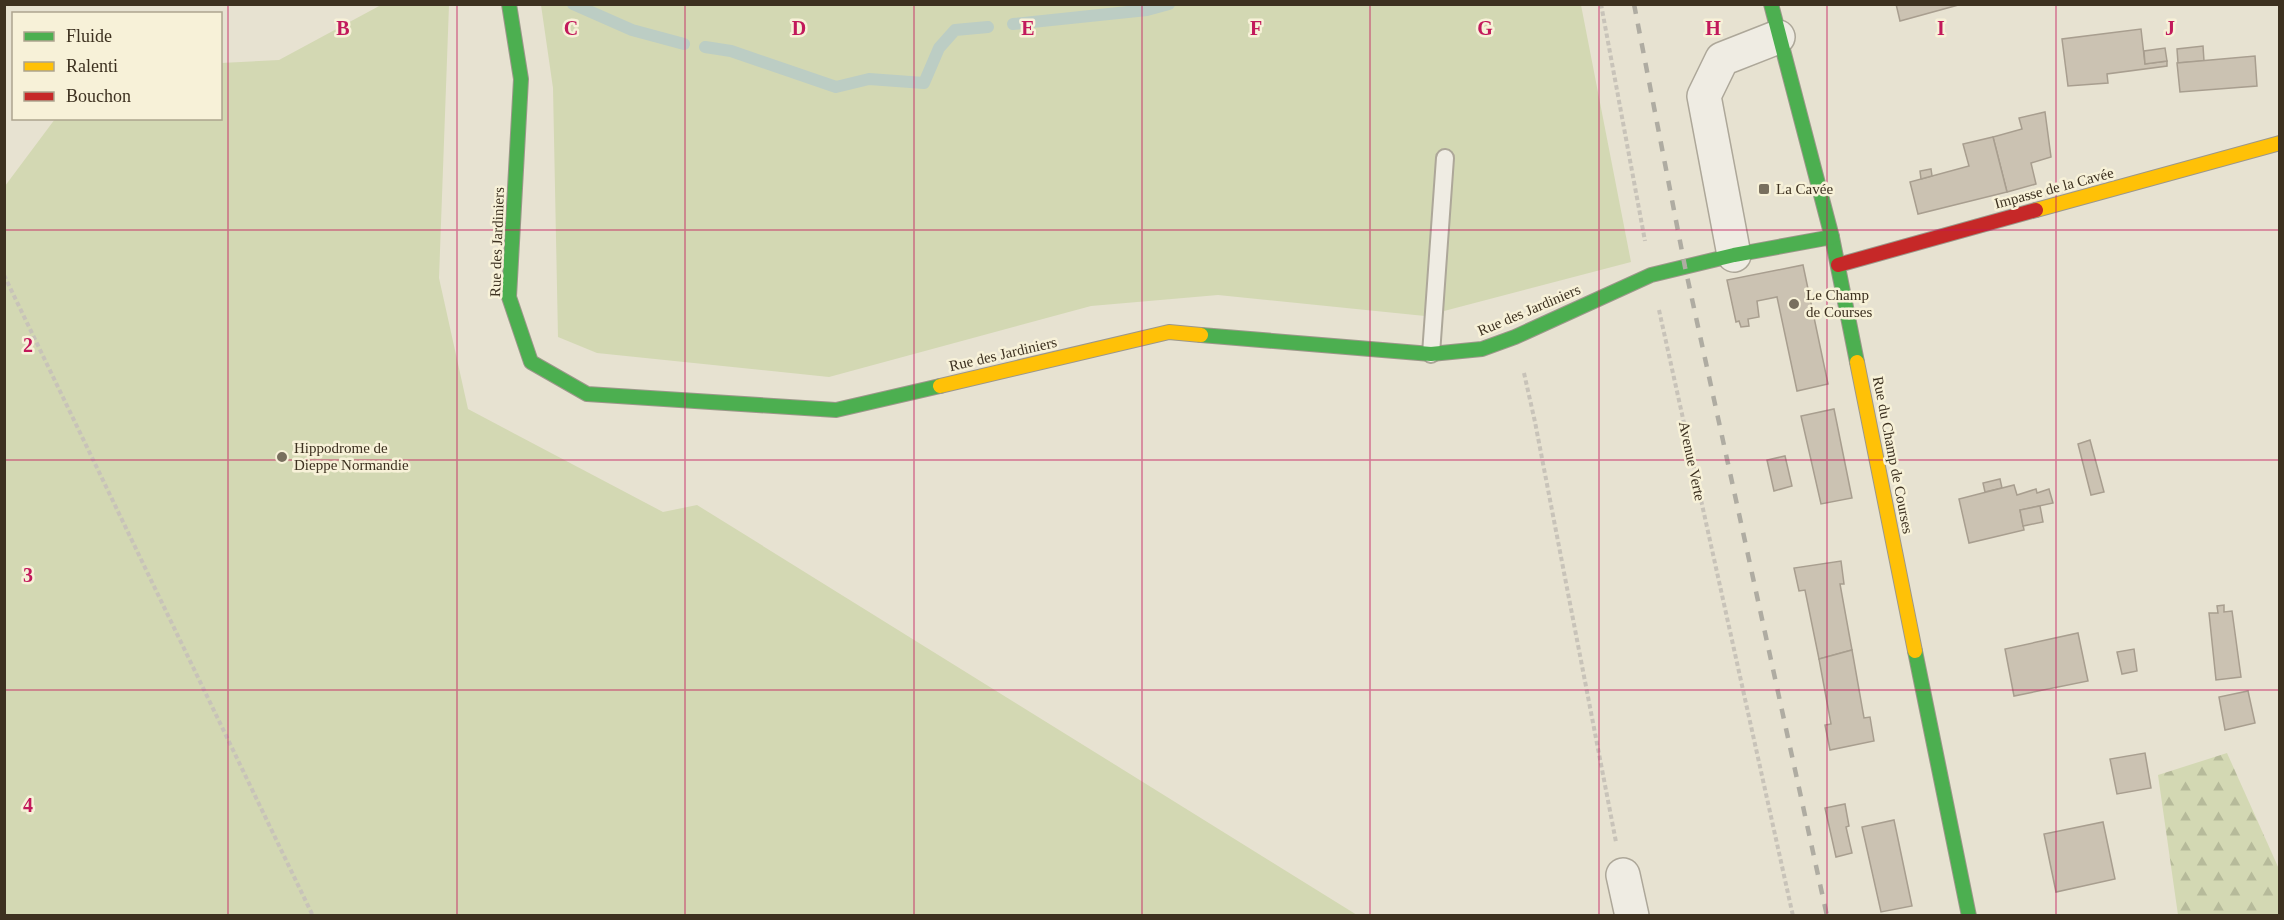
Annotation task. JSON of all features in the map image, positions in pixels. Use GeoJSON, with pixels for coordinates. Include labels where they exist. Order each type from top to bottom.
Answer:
{"type":"FeatureCollection","features":[{"type":"Feature","properties":{"kind":"street","name":"Rue des Jardiniers"},"geometry":{"type":"LineString","coordinates":[[509,4],[521,79],[509,297],[531,362],[587,394],[836,410],[1168,332],[1431,354],[1482,349],[1515,337],[1651,275],[1734,255],[1832,237]]}},
{"type":"Feature","properties":{"kind":"street","name":"Rue du Champ de Courses"},"geometry":{"type":"LineString","coordinates":[[1772,4],[1778,37],[1832,237],[1969,915]]}},
{"type":"Feature","properties":{"kind":"street"},"geometry":{"type":"LineString","coordinates":[[1734,255],[1704,96],[1722,59],[1778,37]]}},
{"type":"Feature","properties":{"kind":"street","name":"Impasse de la Cavée"},"geometry":{"type":"LineString","coordinates":[[1838,265],[2280,143]]}},
{"type":"Feature","properties":{"kind":"street"},"geometry":{"type":"LineString","coordinates":[[1623,875],[1632,915]]}},
{"type":"Feature","properties":{"kind":"lane"},"geometry":{"type":"LineString","coordinates":[[1431,354],[1445,158]]}},
{"type":"Feature","properties":{"kind":"path","name":"Avenue Verte"},"geometry":{"type":"LineString","coordinates":[[1601,4],[1651,275],[1793,915]]}},
{"type":"Feature","properties":{"kind":"path"},"geometry":{"type":"LineString","coordinates":[[4,275],[313,915]]}},
{"type":"Feature","properties":{"kind":"path"},"geometry":{"type":"LineString","coordinates":[[1515,337],[1535,422],[1623,875]]}},
{"type":"Feature","properties":{"kind":"green space","name":"Hippodrome de Dieppe Normandie"},"geometry":{"type":"Polygon","coordinates":[[[381,5],[449,5],[439,278],[468,409],[663,512],[697,505],[1357,915],[5,915],[5,186],[54,120],[222,120],[222,63],[279,60],[381,5]]]}},
{"type":"Feature","properties":{"kind":"green space"},"geometry":{"type":"Polygon","coordinates":[[[541,5],[1581,5],[1631,262],[1425,316],[1218,295],[1091,306],[829,377],[597,353],[558,337],[553,88],[541,5]]]}},
{"type":"Feature","properties":{"kind":"green space"},"geometry":{"type":"Polygon","coordinates":[[[2227,753],[2279,869],[2279,915],[2178,915],[2158,775],[2227,753]]]}},
{"type":"Feature","properties":{"kind":"building"},"geometry":{"type":"Polygon","coordinates":[[[1896,4],[1962,4],[1900,21],[1896,4]]]}},
{"type":"Feature","properties":{"kind":"building"},"geometry":{"type":"Polygon","coordinates":[[[2141,29],[2145,64],[2167,61],[2167,66],[2107,74],[2108,83],[2068,86],[2062,39],[2141,29]]]}},
{"type":"Feature","properties":{"kind":"building"},"geometry":{"type":"Polygon","coordinates":[[[2203,46],[2204,61],[2178,63],[2177,49],[2203,46]]]}},
{"type":"Feature","properties":{"kind":"building"},"geometry":{"type":"Polygon","coordinates":[[[2165,48],[2167,61],[2145,64],[2144,51],[2165,48]]]}},
{"type":"Feature","properties":{"kind":"building"},"geometry":{"type":"Polygon","coordinates":[[[2255,56],[2257,86],[2180,92],[2177,63],[2255,56]]]}},
{"type":"Feature","properties":{"kind":"building"},"geometry":{"type":"Polygon","coordinates":[[[2045,112],[2051,157],[2031,163],[2036,184],[2007,192],[1993,137],[2022,129],[2019,118],[2045,112]]]}},
{"type":"Feature","properties":{"kind":"building"},"geometry":{"type":"Polygon","coordinates":[[[1993,137],[2007,192],[1918,214],[1910,182],[1969,166],[1963,144],[1993,137]]]}},
{"type":"Feature","properties":{"kind":"building"},"geometry":{"type":"Polygon","coordinates":[[[1931,169],[1932,176],[1921,179],[1920,171],[1931,169]]]}},
{"type":"Feature","properties":{"kind":"building"},"geometry":{"type":"Polygon","coordinates":[[[1803,265],[1828,384],[1797,391],[1777,297],[1757,301],[1759,317],[1748,319],[1749,326],[1741,327],[1739,321],[1736,322],[1727,280],[1803,265]]]}},
{"type":"Feature","properties":{"kind":"building"},"geometry":{"type":"Polygon","coordinates":[[[1834,409],[1852,498],[1821,504],[1801,416],[1834,409]]]}},
{"type":"Feature","properties":{"kind":"building"},"geometry":{"type":"Polygon","coordinates":[[[2090,440],[2104,492],[2091,495],[2078,444],[2090,440]]]}},
{"type":"Feature","properties":{"kind":"building"},"geometry":{"type":"Polygon","coordinates":[[[1785,456],[1792,486],[1774,491],[1767,460],[1785,456]]]}},
{"type":"Feature","properties":{"kind":"building"},"geometry":{"type":"Polygon","coordinates":[[[2000,479],[2002,488],[1985,492],[1983,483],[2000,479]]]}},
{"type":"Feature","properties":{"kind":"building"},"geometry":{"type":"Polygon","coordinates":[[[2014,485],[2017,495],[2036,489],[2037,493],[2049,489],[2053,503],[2020,510],[2024,530],[1969,543],[1959,499],[2014,485]]]}},
{"type":"Feature","properties":{"kind":"building"},"geometry":{"type":"Polygon","coordinates":[[[2040,506],[2043,522],[2023,526],[2020,510],[2040,506]]]}},
{"type":"Feature","properties":{"kind":"building"},"geometry":{"type":"Polygon","coordinates":[[[1841,561],[1844,584],[1840,584],[1852,650],[1819,659],[1805,590],[1799,591],[1794,568],[1841,561]]]}},
{"type":"Feature","properties":{"kind":"building"},"geometry":{"type":"Polygon","coordinates":[[[2224,605],[2224,612],[2232,611],[2241,677],[2216,680],[2209,613],[2218,613],[2217,606],[2224,605]]]}},
{"type":"Feature","properties":{"kind":"building"},"geometry":{"type":"Polygon","coordinates":[[[2078,633],[2088,681],[2014,696],[2005,649],[2078,633]]]}},
{"type":"Feature","properties":{"kind":"building"},"geometry":{"type":"Polygon","coordinates":[[[2134,649],[2137,671],[2122,674],[2117,652],[2134,649]]]}},
{"type":"Feature","properties":{"kind":"building"},"geometry":{"type":"Polygon","coordinates":[[[1852,650],[1864,718],[1870,717],[1874,741],[1830,750],[1825,725],[1831,724],[1819,659],[1852,650]]]}},
{"type":"Feature","properties":{"kind":"building"},"geometry":{"type":"Polygon","coordinates":[[[2248,691],[2255,723],[2225,730],[2219,697],[2248,691]]]}},
{"type":"Feature","properties":{"kind":"building"},"geometry":{"type":"Polygon","coordinates":[[[2145,753],[2151,788],[2117,794],[2110,759],[2145,753]]]}},
{"type":"Feature","properties":{"kind":"building"},"geometry":{"type":"Polygon","coordinates":[[[1845,804],[1849,826],[1846,827],[1852,853],[1836,857],[1825,808],[1845,804]]]}},
{"type":"Feature","properties":{"kind":"building"},"geometry":{"type":"Polygon","coordinates":[[[1894,820],[1912,906],[1881,912],[1862,827],[1894,820]]]}},
{"type":"Feature","properties":{"kind":"building"},"geometry":{"type":"Polygon","coordinates":[[[2103,822],[2115,879],[2056,892],[2044,834],[2103,822]]]}},
{"type":"Feature","properties":{"kind":"waterway"},"geometry":{"type":"LineString","coordinates":[[573,4],[632,30],[684,44]]}},
{"type":"Feature","properties":{"kind":"waterway"},"geometry":{"type":"LineString","coordinates":[[1013,24],[1147,10],[1169,4]]}},
{"type":"Feature","properties":{"kind":"waterway"},"geometry":{"type":"LineString","coordinates":[[705,47],[731,51],[836,87],[869,79],[924,83],[939,48],[955,30],[988,27]]}},
{"type":"Feature","properties":{"kind":"railway"},"geometry":{"type":"LineString","coordinates":[[1634,4],[1685,267],[1827,916]]}},
{"type":"Feature","properties":{"kind":"traffic: fast"},"geometry":{"type":"LineString","coordinates":[[509,4],[521,79],[509,297],[531,362],[587,394],[836,410],[940,386]]}},
{"type":"Feature","properties":{"kind":"traffic: fast"},"geometry":{"type":"LineString","coordinates":[[1771,4],[1832,237],[1857,362]]}},
{"type":"Feature","properties":{"kind":"traffic: fast"},"geometry":{"type":"LineString","coordinates":[[1201,335],[1431,354],[1482,349],[1515,337],[1651,275],[1734,255],[1832,237]]}},
{"type":"Feature","properties":{"kind":"traffic: fast"},"geometry":{"type":"LineString","coordinates":[[1915,651],[1969,916]]}},
{"type":"Feature","properties":{"kind":"traffic: slow"},"geometry":{"type":"LineString","coordinates":[[2036,210],[2280,143]]}},
{"type":"Feature","properties":{"kind":"traffic: slow"},"geometry":{"type":"LineString","coordinates":[[940,386],[1169,332],[1201,335]]}},
{"type":"Feature","properties":{"kind":"traffic: slow"},"geometry":{"type":"LineString","coordinates":[[1857,362],[1915,651]]}},
{"type":"Feature","properties":{"kind":"traffic: jam"},"geometry":{"type":"LineString","coordinates":[[1838,265],[2036,210]]}},
{"type":"Feature","properties":{"kind":"place","name":"La Cavée"},"geometry":{"type":"Point","coordinates":[1764,189]}},
{"type":"Feature","properties":{"kind":"place","name":"Le Champ de Courses"},"geometry":{"type":"Point","coordinates":[1794,304]}},
{"type":"Feature","properties":{"kind":"place","name":"Hippodrome de Dieppe Normandie"},"geometry":{"type":"Point","coordinates":[282,457]}}]}
